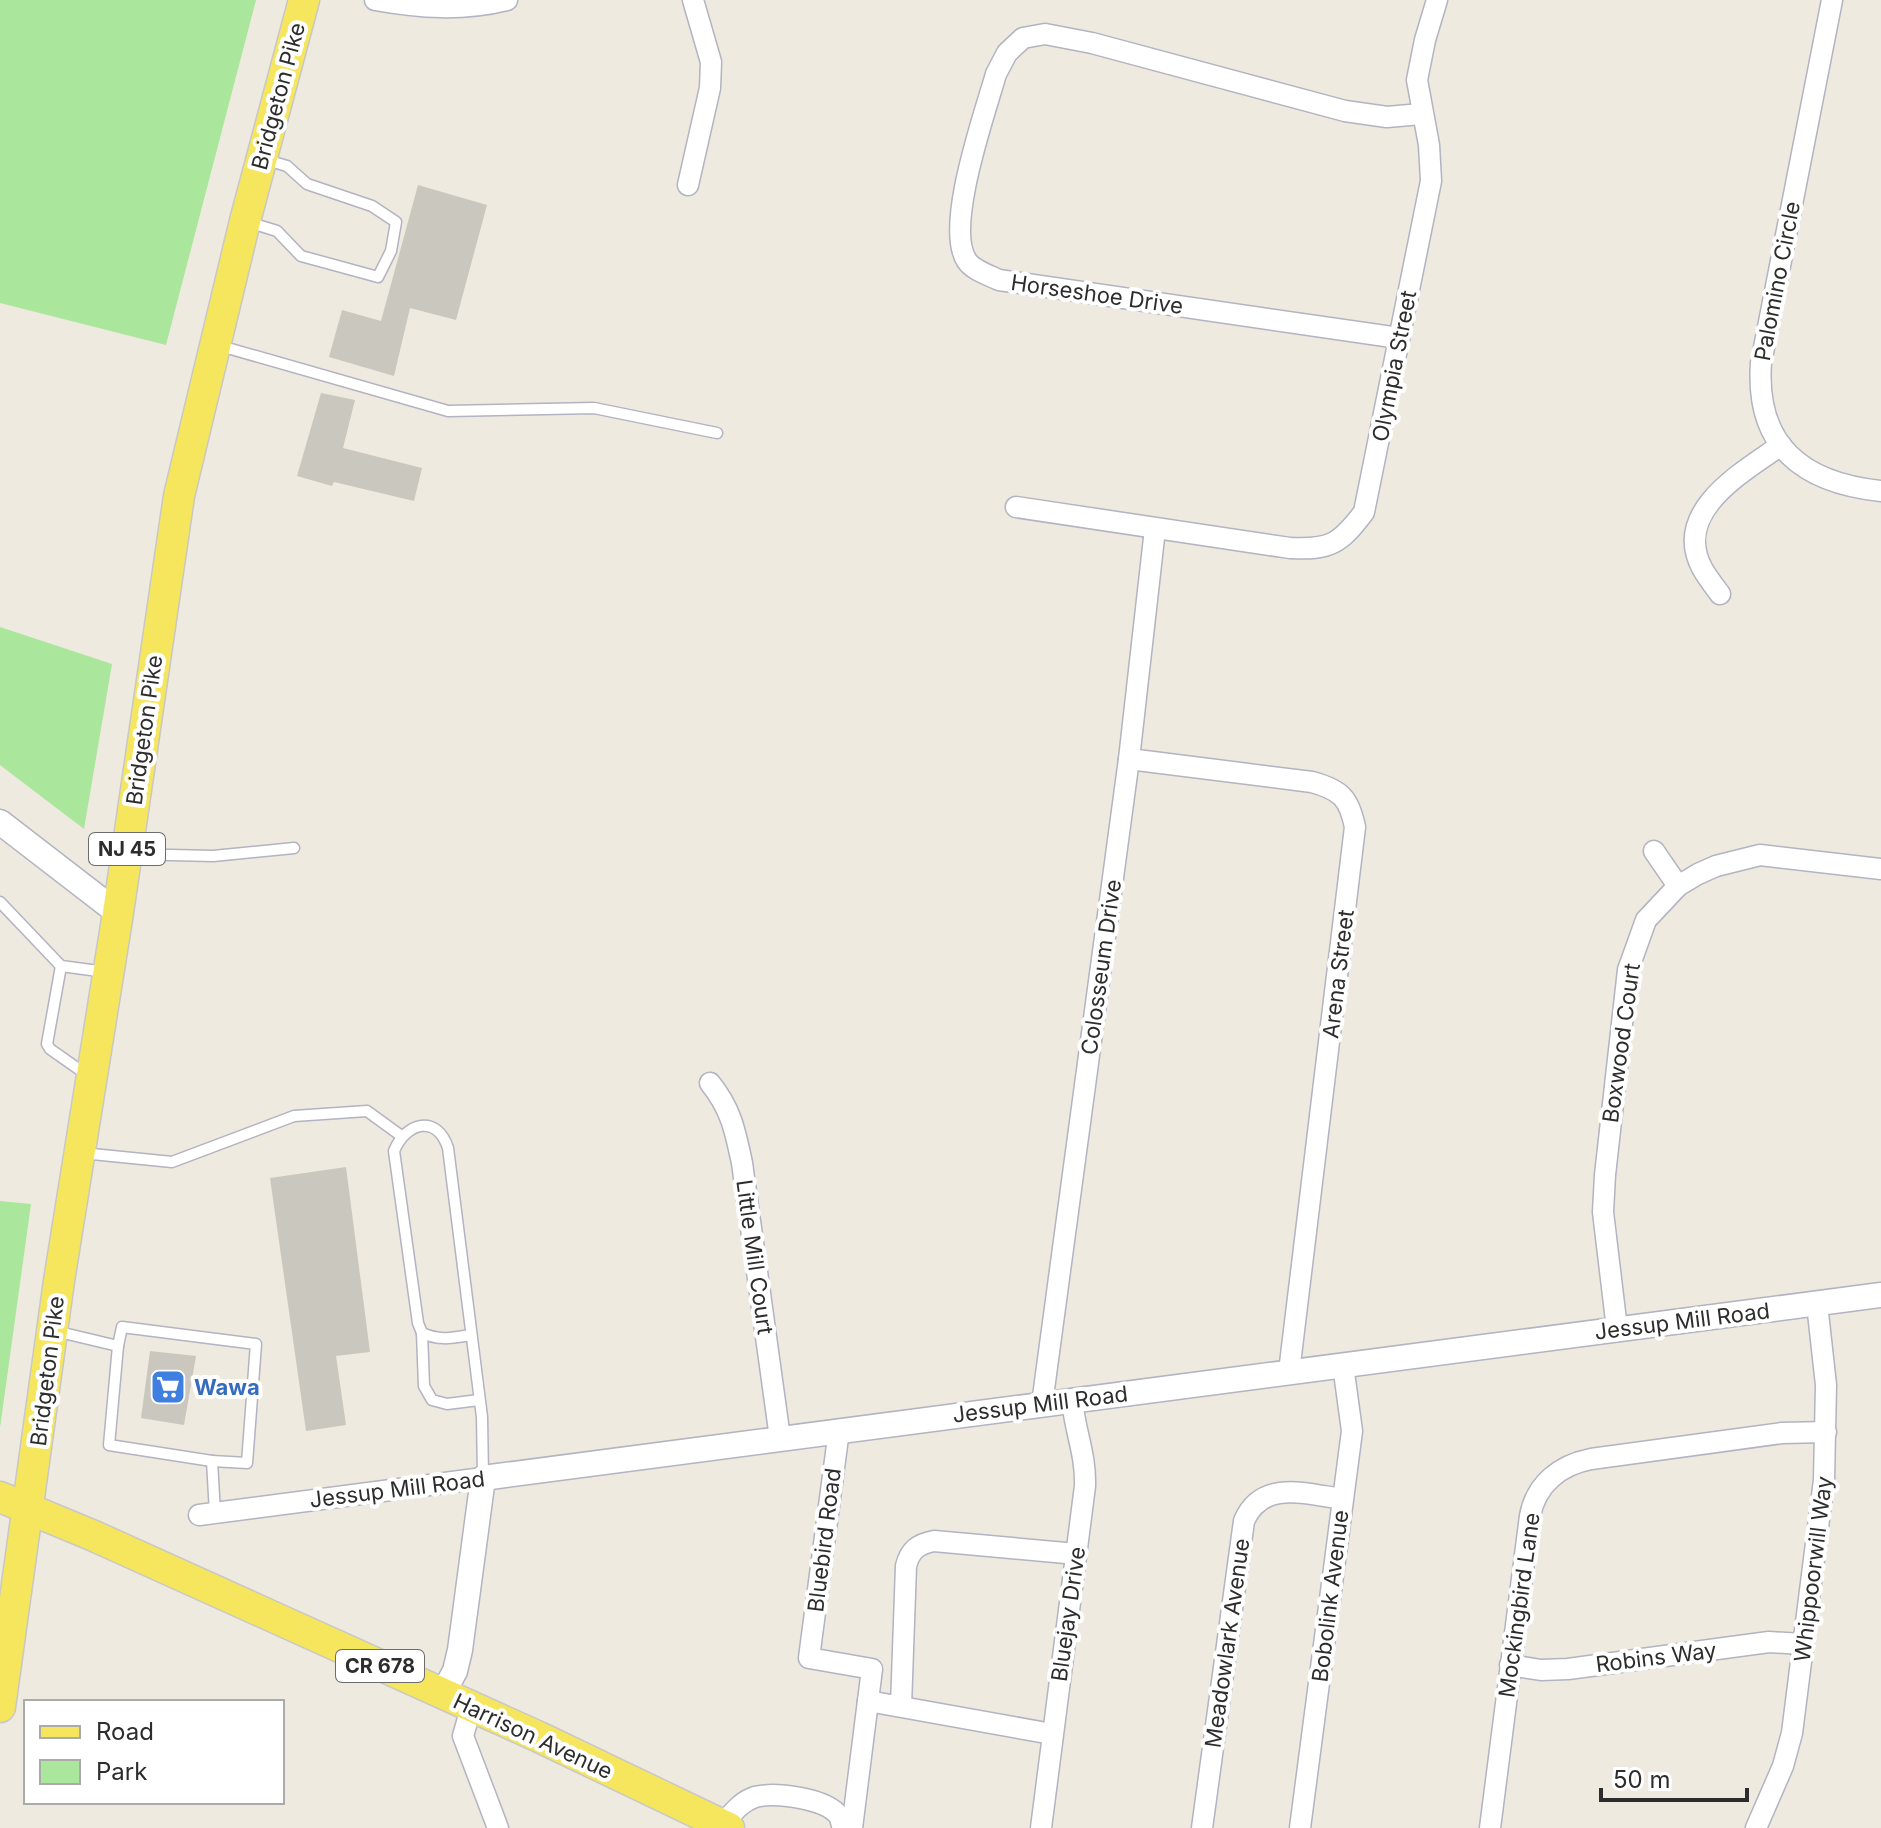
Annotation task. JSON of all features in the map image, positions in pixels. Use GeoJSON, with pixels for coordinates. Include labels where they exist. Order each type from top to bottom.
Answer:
{"type":"FeatureCollection","features":[{"type":"Feature","properties":{"kind":"main road","name":"Bridgeton Pike"},"geometry":{"type":"LineString","coordinates":[[0,1707],[15,1570],[29,1509],[174,527],[245,221],[304,0]]}},
{"type":"Feature","properties":{"kind":"main road","name":"CR 678"},"geometry":{"type":"LineString","coordinates":[[0,1497],[29,1509]]}},
{"type":"Feature","properties":{"kind":"main road","name":"Harrison Avenue"},"geometry":{"type":"LineString","coordinates":[[29,1509],[539,1737],[726,1826]]}},
{"type":"Feature","properties":{"kind":"street"},"geometry":{"type":"LineString","coordinates":[[375,0],[420,8],[488,5],[507,0]]}},
{"type":"Feature","properties":{"kind":"street"},"geometry":{"type":"LineString","coordinates":[[688,185],[710,88],[711,62],[693,0]]}},
{"type":"Feature","properties":{"kind":"street","name":"Olympia Street"},"geometry":{"type":"LineString","coordinates":[[1016,507],[1290,548],[1309,549],[1336,543],[1349,532],[1364,512],[1431,181],[1429,145],[1417,80],[1437,0]]}},
{"type":"Feature","properties":{"kind":"street","name":"Palomino Circle"},"geometry":{"type":"LineString","coordinates":[[1832,0],[1761,363],[1759,390],[1764,417],[1795,463],[1810,473],[1854,488],[1881,491]]}},
{"type":"Feature","properties":{"kind":"street","name":"Horseshoe Drive"},"geometry":{"type":"LineString","coordinates":[[1399,338],[999,280],[967,262],[958,240],[959,214],[996,74],[1007,53],[1023,38],[1045,34],[1092,43],[1345,111],[1387,117],[1421,114]]}},
{"type":"Feature","properties":{"kind":"street"},"geometry":{"type":"LineString","coordinates":[[1720,594],[1697,554],[1695,540],[1707,504],[1723,487],[1781,445]]}},
{"type":"Feature","properties":{"kind":"street","name":"Colosseum Drive"},"geometry":{"type":"LineString","coordinates":[[1042,1404],[1129,759],[1155,529]]}},
{"type":"Feature","properties":{"kind":"street","name":"Arena Street"},"geometry":{"type":"LineString","coordinates":[[1129,759],[1312,782],[1333,788],[1351,807],[1355,827],[1289,1372]]}},
{"type":"Feature","properties":{"kind":"street"},"geometry":{"type":"LineString","coordinates":[[0,822],[118,913]]}},
{"type":"Feature","properties":{"kind":"street"},"geometry":{"type":"LineString","coordinates":[[1654,851],[1678,886]]}},
{"type":"Feature","properties":{"kind":"street","name":"Boxwood Court"},"geometry":{"type":"LineString","coordinates":[[1617,1329],[1603,1212],[1605,1175],[1628,970],[1646,920],[1678,886],[1716,866],[1760,855],[1881,869]]}},
{"type":"Feature","properties":{"kind":"street","name":"Little Mill Court"},"geometry":{"type":"LineString","coordinates":[[710,1083],[725,1101],[742,1163],[780,1438]]}},
{"type":"Feature","properties":{"kind":"street","name":"Jessup Mill Road"},"geometry":{"type":"LineString","coordinates":[[207,1514],[1881,1295]]}},
{"type":"Feature","properties":{"kind":"street","name":"Whippoorwill Way"},"geometry":{"type":"LineString","coordinates":[[1756,1828],[1783,1766],[1792,1733],[1822,1503],[1826,1385],[1817,1304]]}},
{"type":"Feature","properties":{"kind":"street","name":"Bobolink Avenue"},"geometry":{"type":"LineString","coordinates":[[1300,1828],[1352,1431],[1343,1365]]}},
{"type":"Feature","properties":{"kind":"street","name":"Bluejay Drive"},"geometry":{"type":"LineString","coordinates":[[1041,1828],[1077,1554],[1085,1466],[1072,1400]]}},
{"type":"Feature","properties":{"kind":"street","name":"Bluebird Road"},"geometry":{"type":"LineString","coordinates":[[839,1430],[809,1658],[872,1669]]}},
{"type":"Feature","properties":{"kind":"street","name":"Mockingbird Lane"},"geometry":{"type":"LineString","coordinates":[[1490,1828],[1531,1507],[1543,1486],[1556,1472],[1591,1459],[1782,1433],[1826,1432]]}},
{"type":"Feature","properties":{"kind":"street"},"geometry":{"type":"LineString","coordinates":[[442,1695],[455,1671],[460,1650],[483,1478]]}},
{"type":"Feature","properties":{"kind":"street","name":"Meadowlark Avenue"},"geometry":{"type":"LineString","coordinates":[[1202,1828],[1244,1521],[1249,1509],[1260,1498],[1275,1493],[1342,1499]]}},
{"type":"Feature","properties":{"kind":"street"},"geometry":{"type":"LineString","coordinates":[[901,1706],[906,1566],[915,1548],[934,1541],[1077,1554]]}},
{"type":"Feature","properties":{"kind":"street","name":"Robins Way"},"geometry":{"type":"LineString","coordinates":[[1510,1665],[1541,1670],[1568,1669],[1769,1642],[1803,1644]]}},
{"type":"Feature","properties":{"kind":"street"},"geometry":{"type":"LineString","coordinates":[[852,1828],[872,1669],[902,1671]]}},
{"type":"Feature","properties":{"kind":"street"},"geometry":{"type":"LineString","coordinates":[[868,1701],[1052,1734]]}},
{"type":"Feature","properties":{"kind":"street"},"geometry":{"type":"LineString","coordinates":[[471,1708],[463,1736],[498,1828]]}},
{"type":"Feature","properties":{"kind":"street"},"geometry":{"type":"LineString","coordinates":[[726,1826],[739,1805],[755,1797],[772,1795],[819,1803],[839,1815],[843,1828]]}},
{"type":"Feature","properties":{"kind":"lane"},"geometry":{"type":"LineString","coordinates":[[245,221],[277,231],[301,256],[378,277],[391,251],[396,222],[372,206],[307,184],[287,166],[261,159]]}},
{"type":"Feature","properties":{"kind":"lane"},"geometry":{"type":"LineString","coordinates":[[215,344],[448,411],[594,408],[717,433]]}},
{"type":"Feature","properties":{"kind":"lane"},"geometry":{"type":"LineString","coordinates":[[126,854],[213,856],[294,848]]}},
{"type":"Feature","properties":{"kind":"lane"},"geometry":{"type":"LineString","coordinates":[[0,902],[61,966],[108,972]]}},
{"type":"Feature","properties":{"kind":"lane"},"geometry":{"type":"LineString","coordinates":[[61,966],[47,1044],[92,1078]]}},
{"type":"Feature","properties":{"kind":"lane"},"geometry":{"type":"LineString","coordinates":[[80,1153],[172,1162],[294,1116],[367,1111],[400,1135]]}},
{"type":"Feature","properties":{"kind":"lane"},"geometry":{"type":"LineString","coordinates":[[479,1400],[447,1404],[432,1400],[424,1386],[422,1333],[418,1323],[394,1151],[400,1135],[413,1128],[428,1126],[445,1139],[479,1400],[483,1478]]}},
{"type":"Feature","properties":{"kind":"lane"},"geometry":{"type":"LineString","coordinates":[[122,1327],[256,1344],[247,1463],[212,1461],[109,1445],[118,1346],[122,1327]]}},
{"type":"Feature","properties":{"kind":"lane"},"geometry":{"type":"LineString","coordinates":[[53,1331],[118,1346]]}},
{"type":"Feature","properties":{"kind":"lane"},"geometry":{"type":"LineString","coordinates":[[422,1333],[445,1340],[471,1335]]}},
{"type":"Feature","properties":{"kind":"lane"},"geometry":{"type":"LineString","coordinates":[[207,1514],[212,1461]]}},
{"type":"Feature","properties":{"kind":"green space"},"geometry":{"type":"Polygon","coordinates":[[[0,0],[256,0],[166,345],[0,303],[0,0]]]}},
{"type":"Feature","properties":{"kind":"green space"},"geometry":{"type":"Polygon","coordinates":[[[0,627],[112,664],[84,829],[0,765],[0,627]]]}},
{"type":"Feature","properties":{"kind":"green space"},"geometry":{"type":"Polygon","coordinates":[[[0,1201],[31,1204],[0,1428],[0,1201]]]}},
{"type":"Feature","properties":{"kind":"building"},"geometry":{"type":"Polygon","coordinates":[[[418,185],[487,205],[456,320],[410,308],[394,376],[329,357],[342,310],[381,321],[418,185]]]}},
{"type":"Feature","properties":{"kind":"building"},"geometry":{"type":"Polygon","coordinates":[[[321,393],[355,400],[343,448],[422,468],[414,501],[334,482],[332,486],[297,476],[321,393]]]}},
{"type":"Feature","properties":{"kind":"building"},"geometry":{"type":"Polygon","coordinates":[[[346,1167],[370,1352],[336,1356],[346,1425],[306,1431],[270,1178],[346,1167]]]}},
{"type":"Feature","properties":{"kind":"building","name":"Wawa"},"geometry":{"type":"Polygon","coordinates":[[[150,1351],[196,1356],[184,1425],[141,1418],[150,1351]]]}},
{"type":"Feature","properties":{"kind":"place","name":"Wawa"},"geometry":{"type":"Point","coordinates":[168,1387]}}]}
